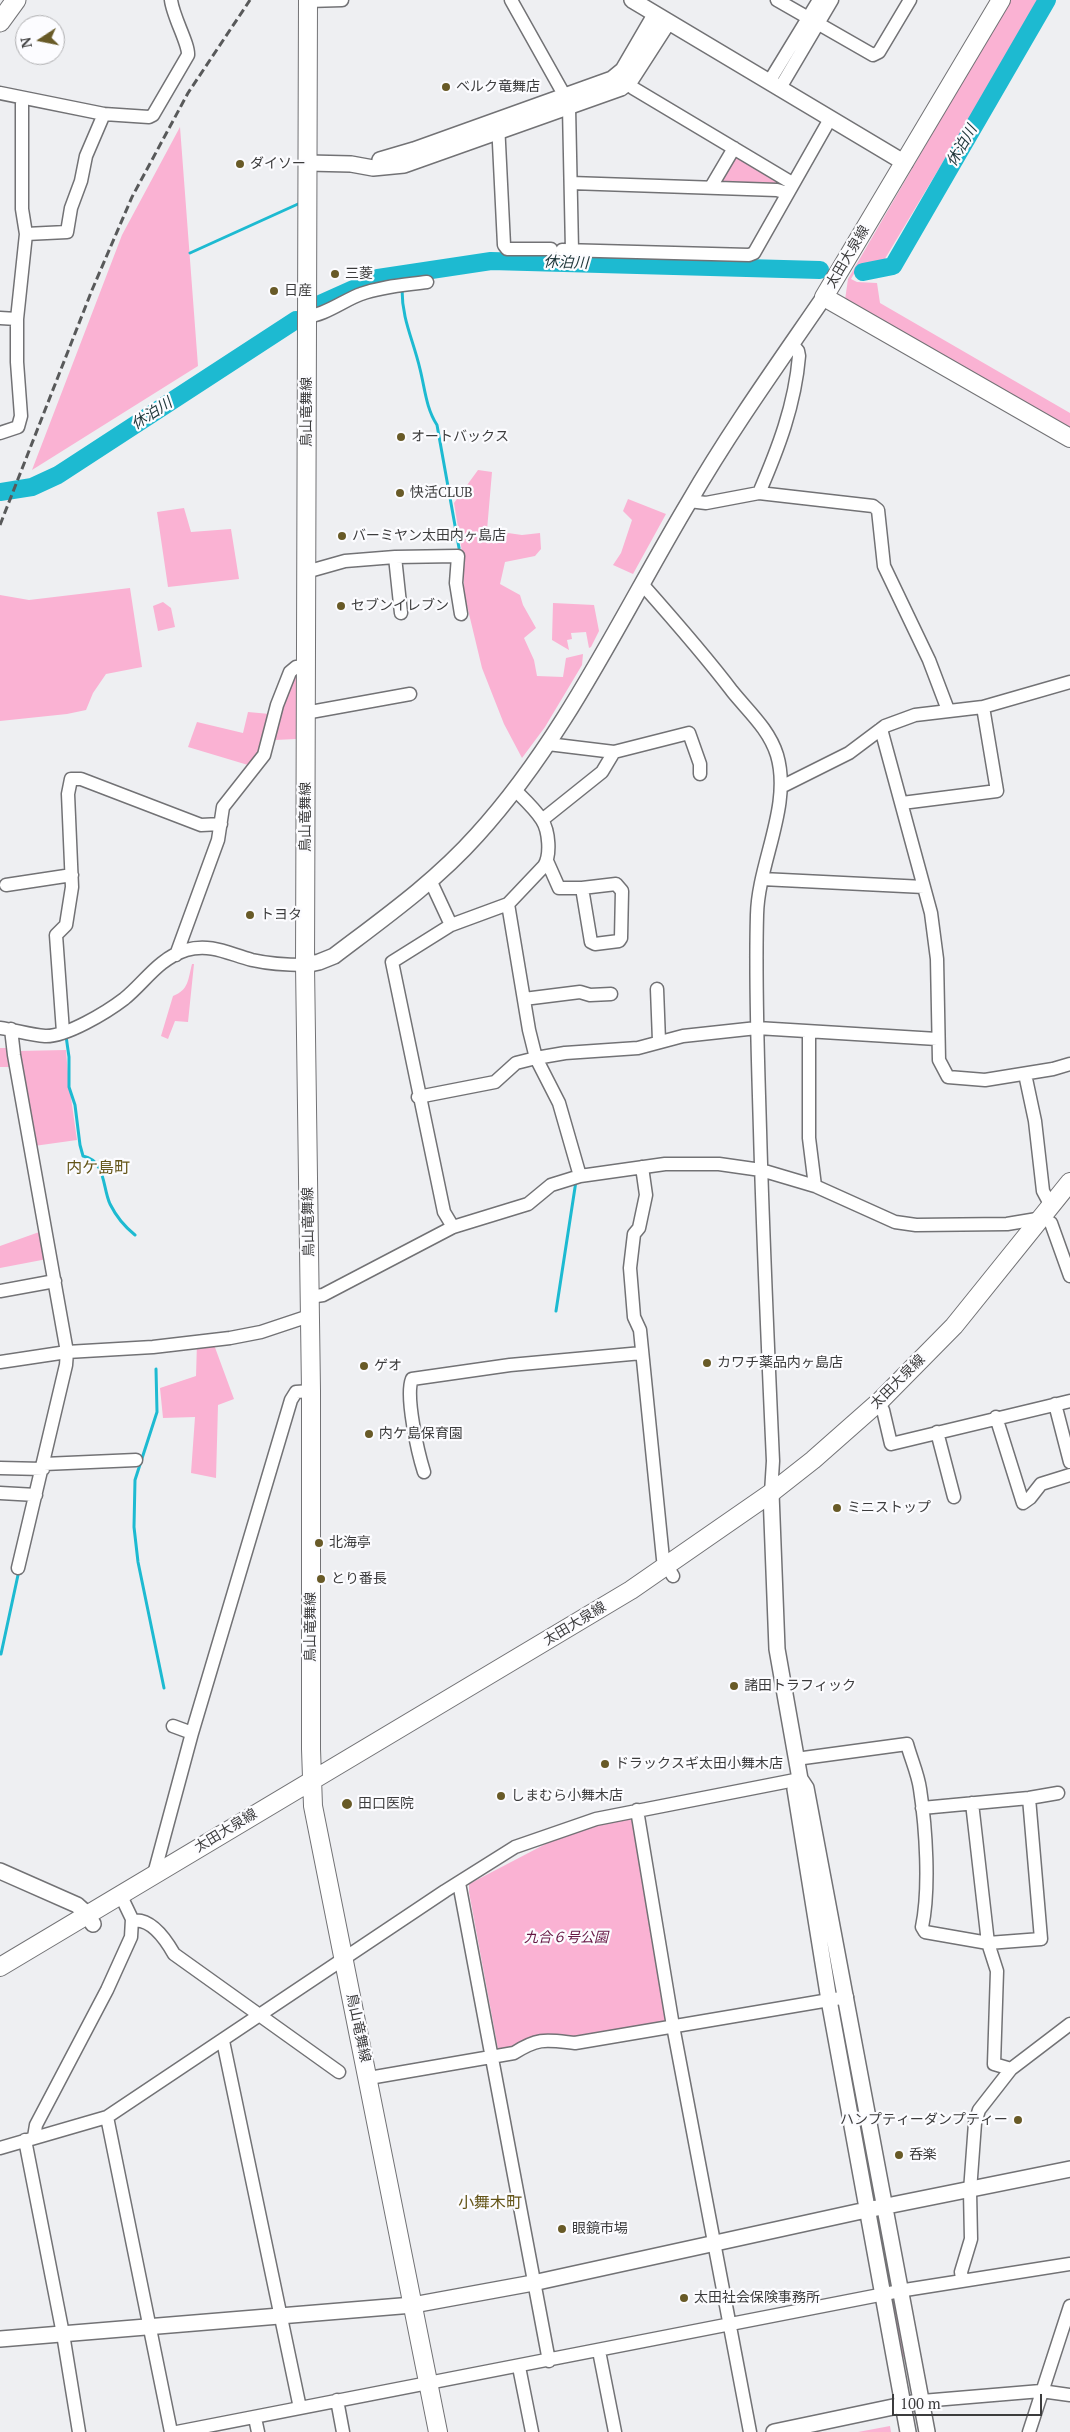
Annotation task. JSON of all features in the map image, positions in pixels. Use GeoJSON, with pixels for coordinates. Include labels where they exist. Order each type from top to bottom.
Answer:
{"type":"FeatureCollection","features":[{"type":"Feature","properties":{"kind":"main road"},"geometry":{"type":"LineString","coordinates":[[0,22],[16,0]]}},
{"type":"Feature","properties":{"kind":"main road","name":"太田大泉線"},"geometry":{"type":"LineString","coordinates":[[1000,0],[905,164],[824,297],[1070,438]]}},
{"type":"Feature","properties":{"kind":"main road","name":"鳥山竜舞線"},"geometry":{"type":"LineString","coordinates":[[308,1],[305,965],[311,1391],[313,1806],[369,2078],[438,2432]]}},
{"type":"Feature","properties":{"kind":"main road","name":"太田大泉線"},"geometry":{"type":"LineString","coordinates":[[0,1980],[90,1919],[670,1571],[771,1500],[884,1410],[957,1336],[1002,1285],[1070,1182]]}},
{"type":"Feature","properties":{"kind":"main road","name":"太田大泉線"},"geometry":{"type":"LineString","coordinates":[[771,1500],[881,1400],[954,1326],[1048,1216],[1070,1197]]}},
{"type":"Feature","properties":{"kind":"main road","name":"太田大泉線"},"geometry":{"type":"LineString","coordinates":[[123,1899],[154,1874],[312,1786]]}},
{"type":"Feature","properties":{"kind":"main road","name":"太田大泉線"},"geometry":{"type":"LineString","coordinates":[[0,1966],[90,1919]]}},
{"type":"Feature","properties":{"kind":"street"},"geometry":{"type":"LineString","coordinates":[[0,93],[104,114],[149,117],[153,114],[189,52],[175,20],[171,0]]}},
{"type":"Feature","properties":{"kind":"street"},"geometry":{"type":"LineString","coordinates":[[308,1],[342,0]]}},
{"type":"Feature","properties":{"kind":"street"},"geometry":{"type":"LineString","coordinates":[[511,0],[567,102],[571,183],[562,250]]}},
{"type":"Feature","properties":{"kind":"street"},"geometry":{"type":"LineString","coordinates":[[632,0],[905,164]]}},
{"type":"Feature","properties":{"kind":"street"},"geometry":{"type":"LineString","coordinates":[[777,0],[869,55],[876,55],[910,0]]}},
{"type":"Feature","properties":{"kind":"street"},"geometry":{"type":"LineString","coordinates":[[813,22],[819,0]]}},
{"type":"Feature","properties":{"kind":"street"},"geometry":{"type":"LineString","coordinates":[[775,85],[813,22],[832,0]]}},
{"type":"Feature","properties":{"kind":"street"},"geometry":{"type":"LineString","coordinates":[[308,164],[351,164],[373,168],[404,165],[499,126],[622,80],[661,18]]}},
{"type":"Feature","properties":{"kind":"street"},"geometry":{"type":"LineString","coordinates":[[622,80],[734,148],[790,188]]}},
{"type":"Feature","properties":{"kind":"street"},"geometry":{"type":"LineString","coordinates":[[0,433],[18,427],[21,416],[17,362],[17,319],[26,234],[22,209],[22,98]]}},
{"type":"Feature","properties":{"kind":"street"},"geometry":{"type":"LineString","coordinates":[[26,234],[67,232],[71,208],[82,181],[86,156],[104,114]]}},
{"type":"Feature","properties":{"kind":"street"},"geometry":{"type":"LineString","coordinates":[[499,126],[504,245],[507,249],[749,256],[754,253],[830,119]]}},
{"type":"Feature","properties":{"kind":"street"},"geometry":{"type":"LineString","coordinates":[[712,187],[734,148]]}},
{"type":"Feature","properties":{"kind":"street"},"geometry":{"type":"LineString","coordinates":[[571,183],[777,190],[790,188]]}},
{"type":"Feature","properties":{"kind":"street"},"geometry":{"type":"LineString","coordinates":[[307,316],[317,315],[363,293],[427,282]]}},
{"type":"Feature","properties":{"kind":"street"},"geometry":{"type":"LineString","coordinates":[[18,1568],[66,1365],[67,1352],[14,1055],[6,1028],[45,1036],[63,1032],[80,1025],[123,999],[157,966],[176,955],[194,949],[211,947],[262,962],[305,965],[319,962],[334,956],[431,882],[477,835],[515,790],[548,744],[689,501],[742,418],[824,297]]}},
{"type":"Feature","properties":{"kind":"street"},"geometry":{"type":"LineString","coordinates":[[0,318],[17,319]]}},
{"type":"Feature","properties":{"kind":"street"},"geometry":{"type":"LineString","coordinates":[[759,492],[779,446],[789,410],[799,356],[798,351],[792,344]]}},
{"type":"Feature","properties":{"kind":"street"},"geometry":{"type":"LineString","coordinates":[[689,501],[706,503],[759,492],[873,506],[878,510],[884,566],[929,660],[948,710]]}},
{"type":"Feature","properties":{"kind":"street"},"geometry":{"type":"LineString","coordinates":[[306,572],[345,561],[395,557],[458,556],[456,583],[461,614]]}},
{"type":"Feature","properties":{"kind":"street"},"geometry":{"type":"LineString","coordinates":[[395,557],[401,613]]}},
{"type":"Feature","properties":{"kind":"street"},"geometry":{"type":"LineString","coordinates":[[642,584],[728,683],[765,730],[776,753],[783,786],[762,879],[757,914],[757,1028],[773,1461],[771,1500],[777,1649],[800,1779],[806,1788],[847,1997],[927,2432]]}},
{"type":"Feature","properties":{"kind":"street"},"geometry":{"type":"LineString","coordinates":[[176,955],[218,840],[223,807],[268,748],[274,712],[290,672],[296,667],[306,666]]}},
{"type":"Feature","properties":{"kind":"street"},"geometry":{"type":"LineString","coordinates":[[783,786],[849,753],[881,729],[915,715],[983,707],[1070,682]]}},
{"type":"Feature","properties":{"kind":"street"},"geometry":{"type":"LineString","coordinates":[[306,712],[410,694]]}},
{"type":"Feature","properties":{"kind":"street"},"geometry":{"type":"LineString","coordinates":[[902,803],[996,791],[983,707]]}},
{"type":"Feature","properties":{"kind":"street"},"geometry":{"type":"LineString","coordinates":[[881,729],[931,913],[937,960],[937,1039],[939,1060],[948,1078],[985,1080],[1025,1074],[1070,1064]]}},
{"type":"Feature","properties":{"kind":"street"},"geometry":{"type":"LineString","coordinates":[[548,744],[614,752],[689,733],[700,764],[700,774]]}},
{"type":"Feature","properties":{"kind":"street"},"geometry":{"type":"LineString","coordinates":[[542,820],[602,772],[614,752]]}},
{"type":"Feature","properties":{"kind":"street"},"geometry":{"type":"LineString","coordinates":[[63,1032],[56,935],[66,925],[72,875],[68,794],[71,779],[81,779],[201,825],[221,824]]}},
{"type":"Feature","properties":{"kind":"street"},"geometry":{"type":"LineString","coordinates":[[515,790],[542,820],[548,846],[547,861],[559,888],[582,888],[616,884],[620,886],[622,890],[621,938],[619,941],[595,944],[591,942],[582,888]]}},
{"type":"Feature","properties":{"kind":"street"},"geometry":{"type":"LineString","coordinates":[[453,1227],[444,1212],[418,1097],[392,962],[451,925],[508,904],[547,861]]}},
{"type":"Feature","properties":{"kind":"street"},"geometry":{"type":"LineString","coordinates":[[6,885],[72,875]]}},
{"type":"Feature","properties":{"kind":"street"},"geometry":{"type":"LineString","coordinates":[[762,879],[924,887]]}},
{"type":"Feature","properties":{"kind":"street"},"geometry":{"type":"LineString","coordinates":[[431,882],[451,925]]}},
{"type":"Feature","properties":{"kind":"street"},"geometry":{"type":"LineString","coordinates":[[508,904],[536,1058],[559,1103],[580,1176]]}},
{"type":"Feature","properties":{"kind":"street"},"geometry":{"type":"LineString","coordinates":[[656,990],[659,1041]]}},
{"type":"Feature","properties":{"kind":"street"},"geometry":{"type":"LineString","coordinates":[[524,999],[580,992],[590,995],[611,994]]}},
{"type":"Feature","properties":{"kind":"street"},"geometry":{"type":"LineString","coordinates":[[418,1097],[494,1082],[516,1063],[536,1058],[565,1053],[638,1048],[683,1036],[757,1028],[937,1039]]}},
{"type":"Feature","properties":{"kind":"street"},"geometry":{"type":"LineString","coordinates":[[810,1032],[809,1138],[815,1186]]}},
{"type":"Feature","properties":{"kind":"street"},"geometry":{"type":"LineString","coordinates":[[1025,1074],[1035,1121],[1043,1191],[1048,1216],[1070,1276]]}},
{"type":"Feature","properties":{"kind":"street"},"geometry":{"type":"LineString","coordinates":[[310,1297],[323,1295],[453,1227],[528,1204],[551,1185],[580,1176],[642,1166],[719,1164],[761,1170],[815,1186],[895,1222],[916,1225],[1007,1224],[1048,1216]]}},
{"type":"Feature","properties":{"kind":"street"},"geometry":{"type":"LineString","coordinates":[[642,1166],[646,1196],[639,1228],[634,1234],[630,1268],[634,1317],[640,1330],[663,1558],[670,1571]]}},
{"type":"Feature","properties":{"kind":"street"},"geometry":{"type":"LineString","coordinates":[[0,1290],[55,1281]]}},
{"type":"Feature","properties":{"kind":"street"},"geometry":{"type":"LineString","coordinates":[[0,1362],[67,1352],[156,1347],[230,1338],[261,1332],[309,1316]]}},
{"type":"Feature","properties":{"kind":"street"},"geometry":{"type":"LineString","coordinates":[[424,1472],[411,1414],[412,1379],[510,1365],[642,1353]]}},
{"type":"Feature","properties":{"kind":"street"},"geometry":{"type":"LineString","coordinates":[[154,1874],[192,1733],[291,1400],[296,1392],[311,1391]]}},
{"type":"Feature","properties":{"kind":"street"},"geometry":{"type":"LineString","coordinates":[[884,1410],[891,1444],[996,1417],[1070,1401]]}},
{"type":"Feature","properties":{"kind":"street"},"geometry":{"type":"LineString","coordinates":[[1055,1404],[1070,1462]]}},
{"type":"Feature","properties":{"kind":"street"},"geometry":{"type":"LineString","coordinates":[[996,1417],[1023,1503],[1030,1498],[1041,1484],[1070,1475]]}},
{"type":"Feature","properties":{"kind":"street"},"geometry":{"type":"LineString","coordinates":[[937,1432],[954,1497]]}},
{"type":"Feature","properties":{"kind":"street"},"geometry":{"type":"LineString","coordinates":[[0,1468],[136,1460]]}},
{"type":"Feature","properties":{"kind":"street"},"geometry":{"type":"LineString","coordinates":[[0,1493],[36,1495]]}},
{"type":"Feature","properties":{"kind":"street"},"geometry":{"type":"LineString","coordinates":[[174,1726],[192,1733]]}},
{"type":"Feature","properties":{"kind":"street"},"geometry":{"type":"LineString","coordinates":[[796,1759],[907,1744],[920,1787],[922,1808],[927,1893],[927,1905],[922,1927],[925,1932],[988,1943],[1041,1939],[1029,1798]]}},
{"type":"Feature","properties":{"kind":"street"},"geometry":{"type":"LineString","coordinates":[[0,2148],[107,2117],[515,1847],[596,1819],[800,1779]]}},
{"type":"Feature","properties":{"kind":"street"},"geometry":{"type":"LineString","coordinates":[[800,1779],[795,1789],[829,2000],[908,2432]]}},
{"type":"Feature","properties":{"kind":"street"},"geometry":{"type":"LineString","coordinates":[[922,1808],[1029,1798],[1058,1793]]}},
{"type":"Feature","properties":{"kind":"street"},"geometry":{"type":"LineString","coordinates":[[972,1803],[988,1943],[997,1971],[994,2064],[1011,2070]]}},
{"type":"Feature","properties":{"kind":"street"},"geometry":{"type":"LineString","coordinates":[[637,1810],[673,2026],[750,2432]]}},
{"type":"Feature","properties":{"kind":"street"},"geometry":{"type":"LineString","coordinates":[[0,1870],[77,1905],[90,1919]]}},
{"type":"Feature","properties":{"kind":"street"},"geometry":{"type":"LineString","coordinates":[[459,1883],[549,2361]]}},
{"type":"Feature","properties":{"kind":"street"},"geometry":{"type":"LineString","coordinates":[[79,2432],[29,2139],[120,1964],[131,1937],[132,1921],[123,1899]]}},
{"type":"Feature","properties":{"kind":"street"},"geometry":{"type":"LineString","coordinates":[[132,1921],[141,1921],[153,1928],[165,1939],[174,1954],[339,2072]]}},
{"type":"Feature","properties":{"kind":"street"},"geometry":{"type":"LineString","coordinates":[[369,2078],[514,2053],[530,2043],[544,2040],[575,2043],[847,1997]]}},
{"type":"Feature","properties":{"kind":"street"},"geometry":{"type":"LineString","coordinates":[[962,2280],[961,2272],[972,2240],[970,2191],[975,2123],[979,2110],[1011,2070],[1070,2024]]}},
{"type":"Feature","properties":{"kind":"street"},"geometry":{"type":"LineString","coordinates":[[223,2041],[300,2408]]}},
{"type":"Feature","properties":{"kind":"street"},"geometry":{"type":"LineString","coordinates":[[107,2117],[171,2432]]}},
{"type":"Feature","properties":{"kind":"street"},"geometry":{"type":"LineString","coordinates":[[0,2339],[413,2305],[533,2283],[715,2242],[1070,2169]]}},
{"type":"Feature","properties":{"kind":"street"},"geometry":{"type":"LineString","coordinates":[[177,2432],[730,2326],[901,2291],[1070,2264]]}},
{"type":"Feature","properties":{"kind":"street"},"geometry":{"type":"LineString","coordinates":[[1029,2432],[1070,2306]]}},
{"type":"Feature","properties":{"kind":"street"},"geometry":{"type":"LineString","coordinates":[[599,2351],[615,2432]]}},
{"type":"Feature","properties":{"kind":"street"},"geometry":{"type":"LineString","coordinates":[[519,2367],[532,2432]]}},
{"type":"Feature","properties":{"kind":"street"},"geometry":{"type":"LineString","coordinates":[[774,2432],[922,2401],[1041,2391],[1070,2395]]}},
{"type":"Feature","properties":{"kind":"street"},"geometry":{"type":"LineString","coordinates":[[337,2400],[343,2432]]}},
{"type":"Feature","properties":{"kind":"street"},"geometry":{"type":"LineString","coordinates":[[255,2418],[258,2432]]}},
{"type":"Feature","properties":{"kind":"green space"},"geometry":{"type":"Polygon","coordinates":[[[1010,0],[1040,0],[883,262],[858,267],[851,279],[857,282],[877,283],[880,303],[1070,413],[1070,429],[845,300],[848,279],[1010,0]]]}},
{"type":"Feature","properties":{"kind":"green space"},"geometry":{"type":"Polygon","coordinates":[[[180,127],[198,366],[32,470],[122,235],[180,127]]]}},
{"type":"Feature","properties":{"kind":"green space"},"geometry":{"type":"Polygon","coordinates":[[[734,157],[738,157],[782,182],[781,185],[724,184],[720,181],[734,157]]]}},
{"type":"Feature","properties":{"kind":"green space"},"geometry":{"type":"Polygon","coordinates":[[[478,470],[492,472],[487,530],[522,535],[540,533],[541,549],[535,556],[505,562],[500,584],[520,595],[523,605],[536,628],[524,638],[534,660],[537,676],[563,677],[566,658],[583,654],[582,665],[545,727],[522,758],[504,724],[482,668],[464,593],[463,558],[454,503],[478,470]]]}},
{"type":"Feature","properties":{"kind":"green space"},"geometry":{"type":"Polygon","coordinates":[[[628,499],[666,514],[633,574],[613,565],[621,553],[632,520],[623,511],[628,499]]]}},
{"type":"Feature","properties":{"kind":"green space"},"geometry":{"type":"Polygon","coordinates":[[[184,508],[191,532],[231,529],[239,579],[168,587],[157,512],[184,508]]]}},
{"type":"Feature","properties":{"kind":"green space"},"geometry":{"type":"Polygon","coordinates":[[[130,588],[142,667],[106,674],[93,693],[86,710],[67,714],[0,721],[0,595],[29,600],[130,588]]]}},
{"type":"Feature","properties":{"kind":"green space"},"geometry":{"type":"Polygon","coordinates":[[[163,602],[171,608],[175,627],[158,631],[153,606],[163,602]]]}},
{"type":"Feature","properties":{"kind":"green space"},"geometry":{"type":"Polygon","coordinates":[[[553,603],[594,605],[599,631],[591,647],[589,648],[586,632],[571,633],[572,639],[567,640],[569,650],[552,640],[553,603]]]}},
{"type":"Feature","properties":{"kind":"green space"},"geometry":{"type":"Polygon","coordinates":[[[297,672],[296,739],[275,740],[281,703],[297,672]]]}},
{"type":"Feature","properties":{"kind":"green space"},"geometry":{"type":"Polygon","coordinates":[[[248,712],[270,714],[266,735],[261,748],[254,760],[248,765],[188,747],[197,722],[243,733],[248,712]]]}},
{"type":"Feature","properties":{"kind":"green space"},"geometry":{"type":"Polygon","coordinates":[[[192,964],[194,964],[188,1022],[175,1021],[168,1039],[161,1036],[173,996],[185,987],[192,964]]]}},
{"type":"Feature","properties":{"kind":"green space"},"geometry":{"type":"Polygon","coordinates":[[[0,1048],[10,1048],[12,1067],[0,1067],[0,1048]]]}},
{"type":"Feature","properties":{"kind":"green space"},"geometry":{"type":"Polygon","coordinates":[[[66,1050],[77,1140],[34,1146],[18,1051],[66,1050]]]}},
{"type":"Feature","properties":{"kind":"green space"},"geometry":{"type":"Polygon","coordinates":[[[42,1231],[47,1259],[0,1268],[0,1246],[42,1231]]]}},
{"type":"Feature","properties":{"kind":"green space"},"geometry":{"type":"Polygon","coordinates":[[[213,1342],[234,1399],[218,1405],[216,1478],[191,1473],[195,1417],[163,1418],[160,1388],[196,1376],[197,1343],[213,1342]]]}},
{"type":"Feature","properties":{"kind":"green space","name":"九合６号公園"},"geometry":{"type":"Polygon","coordinates":[[[628,1818],[634,1822],[669,2021],[498,2049],[469,1884],[557,1838],[589,1827],[628,1818]]]}},
{"type":"Feature","properties":{"kind":"green space"},"geometry":{"type":"Polygon","coordinates":[[[836,2015],[848,2023],[875,2190],[870,2191],[836,2015]]]}},
{"type":"Feature","properties":{"kind":"green space"},"geometry":{"type":"Polygon","coordinates":[[[882,2223],[895,2284],[890,2286],[885,2282],[877,2225],[882,2223]]]}},
{"type":"Feature","properties":{"kind":"green space"},"geometry":{"type":"Polygon","coordinates":[[[896,2301],[911,2356],[898,2358],[891,2303],[896,2301]]]}},
{"type":"Feature","properties":{"kind":"green space"},"geometry":{"type":"Polygon","coordinates":[[[890,2426],[891,2432],[858,2432],[890,2426]]]}},
{"type":"Feature","properties":{"kind":"waterway","name":"休泊川"},"geometry":{"type":"LineString","coordinates":[[863,272],[893,266],[1047,0]]}},
{"type":"Feature","properties":{"kind":"waterway"},"geometry":{"type":"LineString","coordinates":[[190,253],[298,204]]}},
{"type":"Feature","properties":{"kind":"waterway","name":"休泊川"},"geometry":{"type":"LineString","coordinates":[[320,304],[378,278],[491,261],[820,270]]}},
{"type":"Feature","properties":{"kind":"waterway"},"geometry":{"type":"LineString","coordinates":[[402,289],[406,320],[428,405],[437,425],[459,548]]}},
{"type":"Feature","properties":{"kind":"waterway","name":"休泊川"},"geometry":{"type":"LineString","coordinates":[[0,492],[32,487],[58,475],[296,320]]}},
{"type":"Feature","properties":{"kind":"waterway"},"geometry":{"type":"LineString","coordinates":[[66,1036],[69,1057],[69,1087],[75,1105],[83,1156],[96,1163],[100,1169],[110,1204],[121,1221],[135,1235]]}},
{"type":"Feature","properties":{"kind":"waterway"},"geometry":{"type":"LineString","coordinates":[[556,1311],[576,1181]]}},
{"type":"Feature","properties":{"kind":"waterway"},"geometry":{"type":"LineString","coordinates":[[156,1369],[157,1412],[135,1480],[134,1527],[138,1562],[164,1688]]}},
{"type":"Feature","properties":{"kind":"waterway"},"geometry":{"type":"LineString","coordinates":[[1,1654],[18,1575]]}},
{"type":"Feature","properties":{"kind":"railway"},"geometry":{"type":"LineString","coordinates":[[0,525],[92,290],[132,197],[188,93],[250,0]]}},
{"type":"Feature","properties":{"kind":"place","name":"ベルク竜舞店"},"geometry":{"type":"Point","coordinates":[446,87]}},
{"type":"Feature","properties":{"kind":"place","name":"ダイソー"},"geometry":{"type":"Point","coordinates":[240,164]}},
{"type":"Feature","properties":{"kind":"place","name":"三菱"},"geometry":{"type":"Point","coordinates":[335,274]}},
{"type":"Feature","properties":{"kind":"place","name":"日産"},"geometry":{"type":"Point","coordinates":[274,291]}},
{"type":"Feature","properties":{"kind":"place","name":"オートバックス"},"geometry":{"type":"Point","coordinates":[401,437]}},
{"type":"Feature","properties":{"kind":"place","name":"快活CLUB"},"geometry":{"type":"Point","coordinates":[400,493]}},
{"type":"Feature","properties":{"kind":"place","name":"バーミヤン太田内ヶ島店"},"geometry":{"type":"Point","coordinates":[342,536]}},
{"type":"Feature","properties":{"kind":"place","name":"セブンイレブン"},"geometry":{"type":"Point","coordinates":[341,606]}},
{"type":"Feature","properties":{"kind":"place","name":"トヨタ"},"geometry":{"type":"Point","coordinates":[250,915]}},
{"type":"Feature","properties":{"kind":"place","name":"カワチ薬品内ヶ島店"},"geometry":{"type":"Point","coordinates":[707,1363]}},
{"type":"Feature","properties":{"kind":"place","name":"ゲオ"},"geometry":{"type":"Point","coordinates":[364,1366]}},
{"type":"Feature","properties":{"kind":"place","name":"内ケ島保育園"},"geometry":{"type":"Point","coordinates":[369,1434]}},
{"type":"Feature","properties":{"kind":"place","name":"ミニストップ"},"geometry":{"type":"Point","coordinates":[837,1508]}},
{"type":"Feature","properties":{"kind":"place","name":"北海亭"},"geometry":{"type":"Point","coordinates":[319,1543]}},
{"type":"Feature","properties":{"kind":"place","name":"とり番長"},"geometry":{"type":"Point","coordinates":[321,1579]}},
{"type":"Feature","properties":{"kind":"place","name":"諸田トラフィック"},"geometry":{"type":"Point","coordinates":[734,1686]}},
{"type":"Feature","properties":{"kind":"place","name":"ドラックスギ太田小舞木店"},"geometry":{"type":"Point","coordinates":[605,1764]}},
{"type":"Feature","properties":{"kind":"place","name":"しまむら小舞木店"},"geometry":{"type":"Point","coordinates":[501,1796]}},
{"type":"Feature","properties":{"kind":"place","name":"田口医院"},"geometry":{"type":"Point","coordinates":[347,1804]}},
{"type":"Feature","properties":{"kind":"place","name":"ハンプティーダンプティー"},"geometry":{"type":"Point","coordinates":[1018,2120]}},
{"type":"Feature","properties":{"kind":"place","name":"呑楽"},"geometry":{"type":"Point","coordinates":[899,2155]}},
{"type":"Feature","properties":{"kind":"place","name":"眼鏡市場"},"geometry":{"type":"Point","coordinates":[562,2229]}},
{"type":"Feature","properties":{"kind":"place","name":"太田社会保険事務所"},"geometry":{"type":"Point","coordinates":[684,2298]}},
{"type":"Feature","properties":{"kind":"district","name":"内ケ島町"},"geometry":{"type":"Point","coordinates":[98,1168]}},
{"type":"Feature","properties":{"kind":"district","name":"小舞木町"},"geometry":{"type":"Point","coordinates":[490,2203]}}]}
